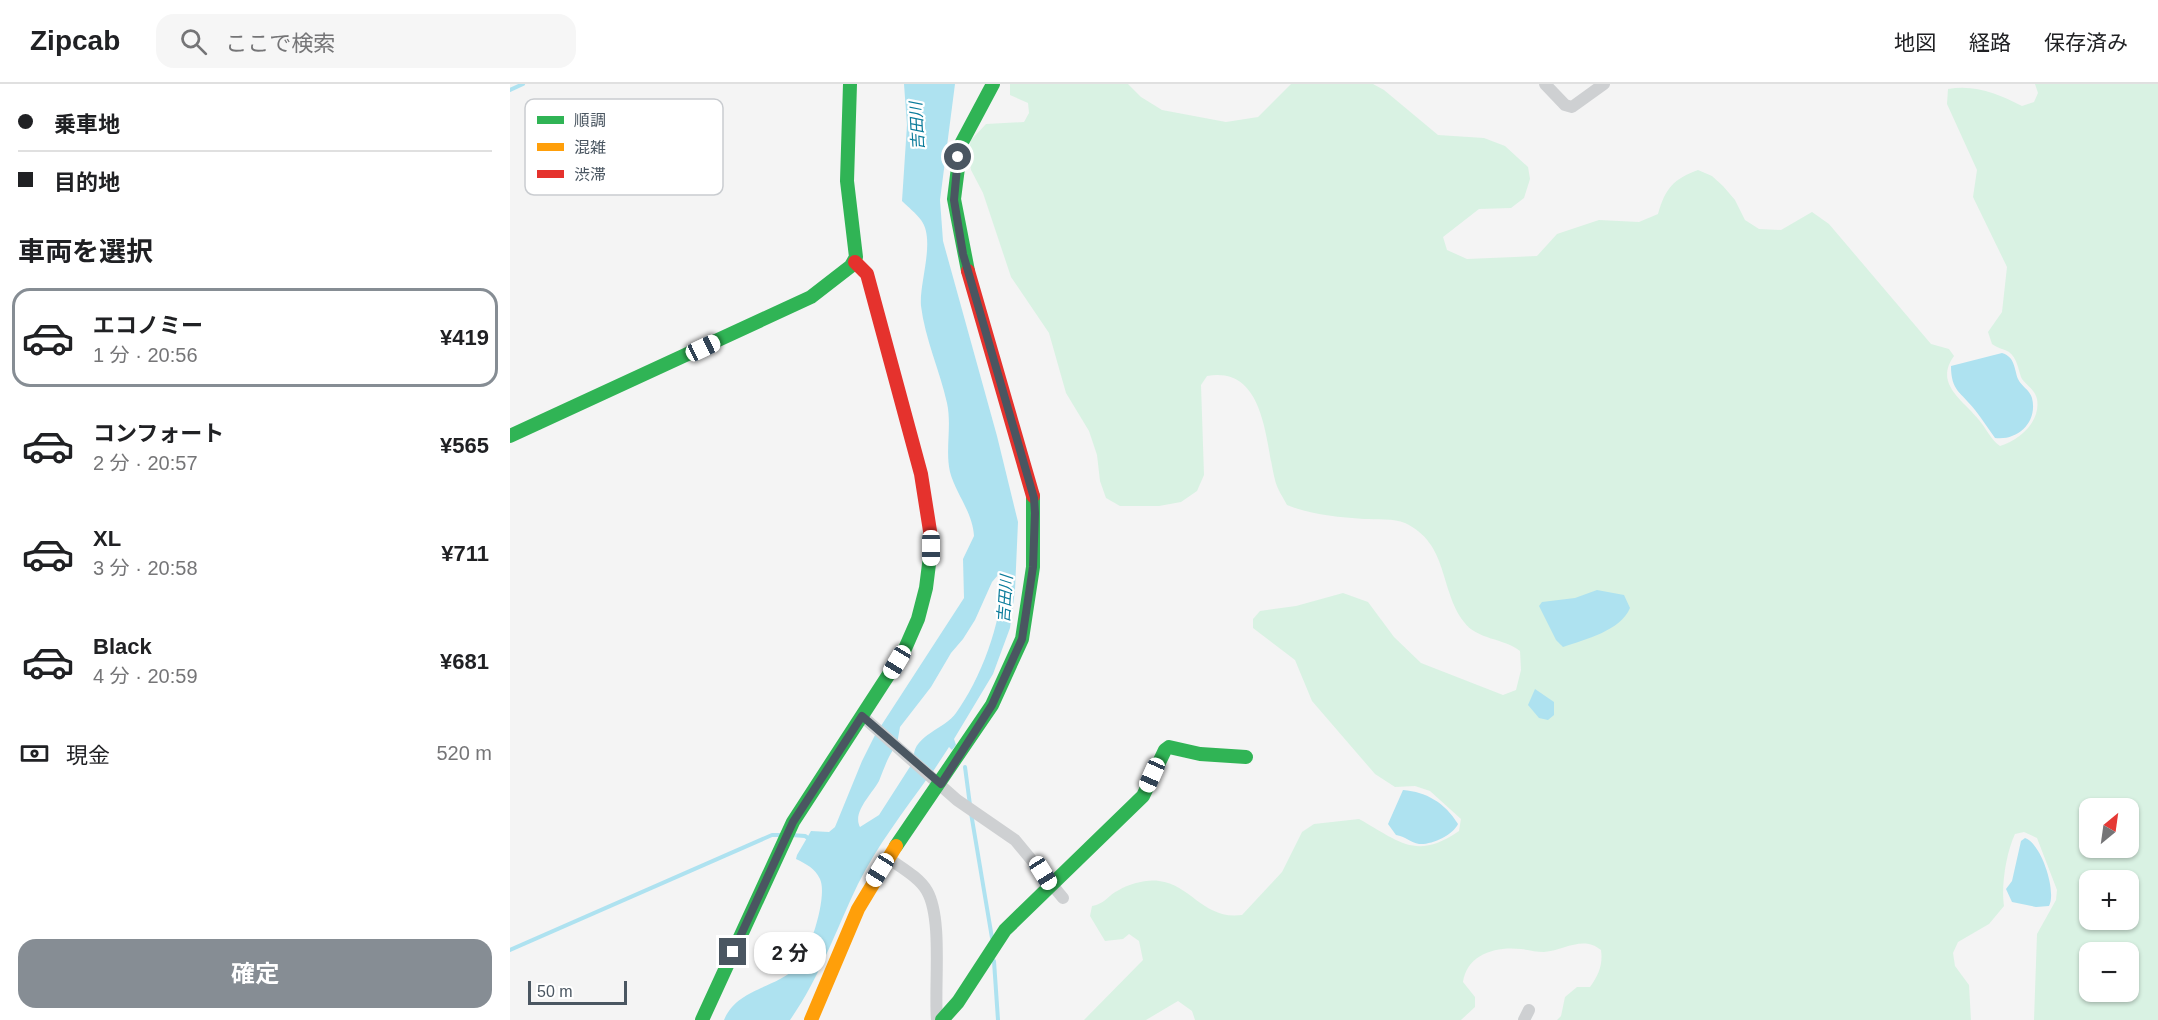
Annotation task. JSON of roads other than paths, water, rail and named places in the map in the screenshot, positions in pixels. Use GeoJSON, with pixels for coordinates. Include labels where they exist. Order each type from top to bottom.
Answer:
{"type":"FeatureCollection","features":[{"type":"Feature","properties":{"kind":"street"},"geometry":{"type":"LineString","coordinates":[[510,436],[811,297],[855,262],[847,181],[850,84]]}},
{"type":"Feature","properties":{"kind":"street"},"geometry":{"type":"LineString","coordinates":[[811,1020],[844,938],[888,858],[938,781],[992,705],[1014,657],[1026,620],[1033,567],[1034,498],[963,254],[954,200],[961,144],[993,84]]}},
{"type":"Feature","properties":{"kind":"street"},"geometry":{"type":"LineString","coordinates":[[1545,84],[1565,105],[1572,106],[1604,84]]}},
{"type":"Feature","properties":{"kind":"street"},"geometry":{"type":"LineString","coordinates":[[702,1020],[785,837],[820,778],[866,719],[915,629],[928,582],[931,535],[924,486],[867,274],[855,262]]}},
{"type":"Feature","properties":{"kind":"street"},"geometry":{"type":"LineString","coordinates":[[866,719],[971,808],[1015,840],[1063,898]]}},
{"type":"Feature","properties":{"kind":"street"},"geometry":{"type":"LineString","coordinates":[[942,1020],[958,1002],[1005,930],[1143,796],[1161,754],[1169,747],[1200,754],[1246,757]]}},
{"type":"Feature","properties":{"kind":"street"},"geometry":{"type":"LineString","coordinates":[[888,858],[922,884],[930,898],[938,973],[937,1020]]}},
{"type":"Feature","properties":{"kind":"water","name":"吉田川"},"geometry":{"type":"Polygon","coordinates":[[[904,84],[955,84],[940,200],[943,241],[997,436],[1018,522],[1015,590],[1010,628],[993,674],[954,739],[956,745],[952,750],[949,747],[932,773],[914,758],[915,750],[924,738],[951,719],[974,683],[995,629],[1002,592],[1002,575],[998,575],[992,582],[975,620],[963,639],[951,653],[931,687],[900,727],[897,744],[879,729],[964,598],[963,559],[974,536],[968,511],[950,472],[947,403],[921,306],[927,250],[925,228],[919,217],[902,201],[907,125],[904,84]]]}},
{"type":"Feature","properties":{"kind":"water"},"geometry":{"type":"Polygon","coordinates":[[[2002,353],[2012,360],[2018,379],[2031,395],[2033,407],[2029,422],[2018,433],[1995,438],[1958,391],[1951,374],[1951,366],[2002,353]]]}},
{"type":"Feature","properties":{"kind":"water"},"geometry":{"type":"Polygon","coordinates":[[[1597,590],[1624,595],[1630,608],[1619,623],[1592,637],[1563,647],[1556,640],[1539,606],[1542,602],[1575,598],[1597,590]]]}},
{"type":"Feature","properties":{"kind":"water"},"geometry":{"type":"Polygon","coordinates":[[[1535,689],[1554,702],[1554,715],[1548,720],[1539,718],[1528,705],[1535,689]]]}},
{"type":"Feature","properties":{"kind":"water"},"geometry":{"type":"Polygon","coordinates":[[[877,731],[895,747],[879,781],[861,809],[858,821],[860,827],[879,815],[913,762],[929,776],[865,870],[818,971],[790,1020],[724,1020],[738,1001],[788,974],[802,960],[820,911],[822,887],[816,872],[796,859],[797,855],[811,831],[829,832],[835,827],[877,731]]]}},
{"type":"Feature","properties":{"kind":"water"},"geometry":{"type":"Polygon","coordinates":[[[1403,790],[1420,793],[1435,800],[1458,824],[1452,832],[1430,843],[1416,843],[1396,835],[1388,824],[1403,790]]]}},
{"type":"Feature","properties":{"kind":"water"},"geometry":{"type":"Polygon","coordinates":[[[2025,838],[2037,849],[2046,868],[2051,890],[2049,906],[2036,907],[2012,902],[2006,889],[2012,881],[2021,841],[2025,838]]]}},
{"type":"Feature","properties":{"kind":"waterway"},"geometry":{"type":"LineString","coordinates":[[510,90],[523,84]]}},
{"type":"Feature","properties":{"kind":"waterway"},"geometry":{"type":"LineString","coordinates":[[965,767],[970,805]]}},
{"type":"Feature","properties":{"kind":"waterway"},"geometry":{"type":"LineString","coordinates":[[971,813],[992,938]]}},
{"type":"Feature","properties":{"kind":"waterway"},"geometry":{"type":"LineString","coordinates":[[510,950],[772,835],[782,835]]}},
{"type":"Feature","properties":{"kind":"waterway"},"geometry":{"type":"LineString","coordinates":[[792,835],[805,836],[811,840]]}},
{"type":"Feature","properties":{"kind":"waterway"},"geometry":{"type":"LineString","coordinates":[[994,961],[998,1020]]}}]}
